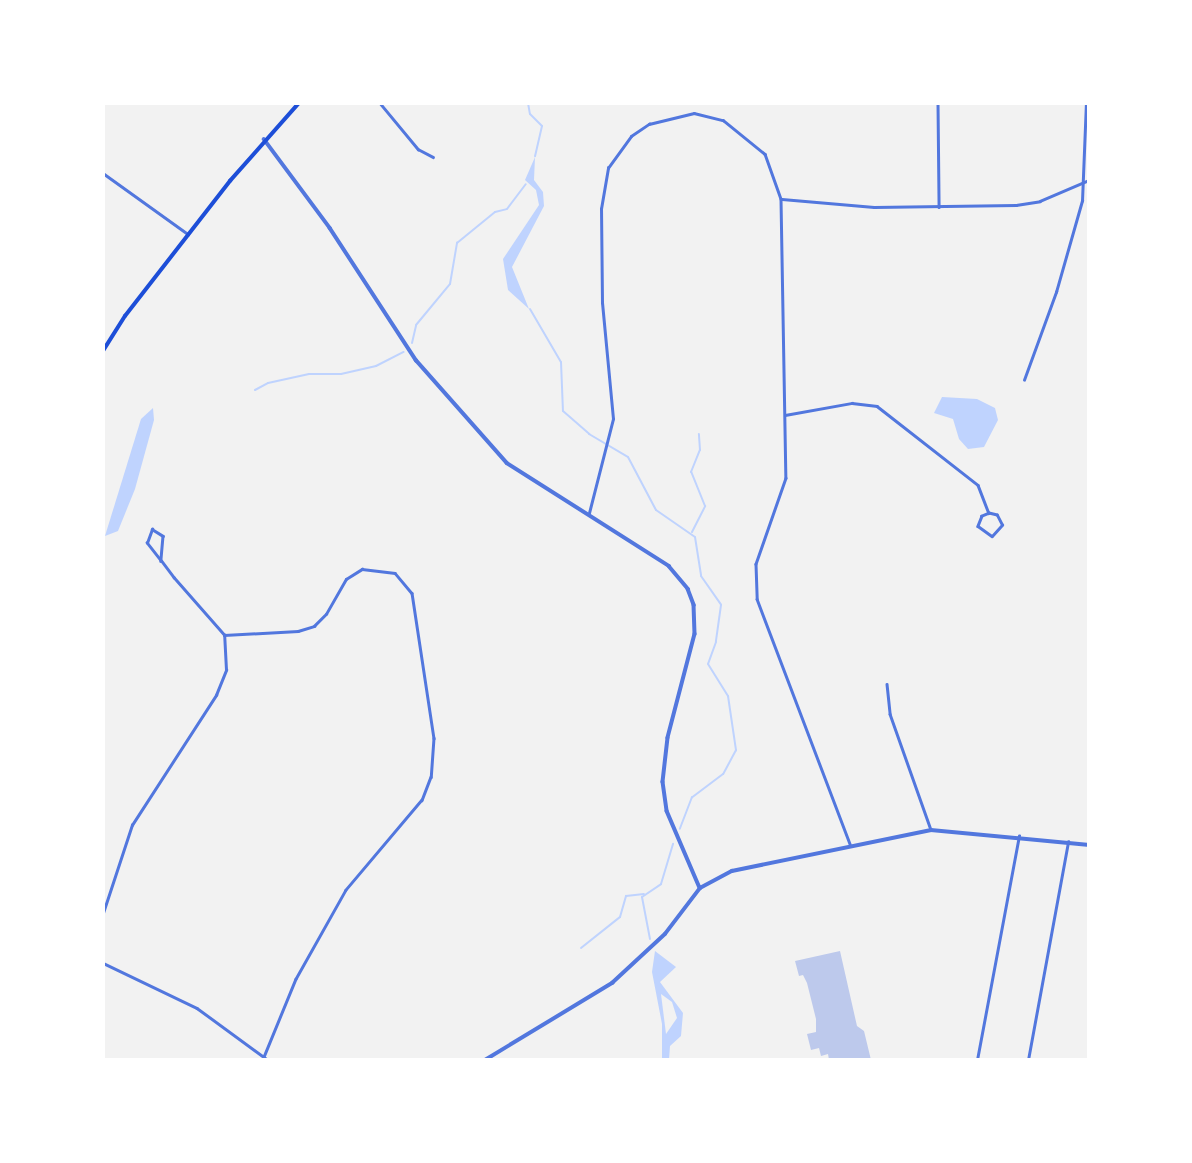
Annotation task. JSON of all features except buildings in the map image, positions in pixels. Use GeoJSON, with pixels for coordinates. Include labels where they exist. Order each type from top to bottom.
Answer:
{"type":"FeatureCollection","features":[{"type":"Feature","properties":{"kind":"main road"},"geometry":{"type":"LineString","coordinates":[[103,351],[188,234],[264,139],[299,103]]}},
{"type":"Feature","properties":{"kind":"street"},"geometry":{"type":"LineString","coordinates":[[380,103],[418,149],[433,157]]}},
{"type":"Feature","properties":{"kind":"street"},"geometry":{"type":"LineString","coordinates":[[937,103],[939,207]]}},
{"type":"Feature","properties":{"kind":"street"},"geometry":{"type":"LineString","coordinates":[[1024,380],[1056,292],[1087,180],[1086,103]]}},
{"type":"Feature","properties":{"kind":"street"},"geometry":{"type":"LineString","coordinates":[[589,513],[611,437],[613,410],[604,355],[601,209],[605,178],[617,153],[631,136],[660,120],[694,113],[711,116],[737,127],[757,145],[771,162],[781,199],[784,491],[756,564],[757,599],[850,844]]}},
{"type":"Feature","properties":{"kind":"street"},"geometry":{"type":"LineString","coordinates":[[264,139],[330,228],[416,360],[507,463],[669,566],[694,605],[695,634],[668,738],[663,782],[667,811],[700,888]]}},
{"type":"Feature","properties":{"kind":"street"},"geometry":{"type":"LineString","coordinates":[[103,173],[122,182],[188,234]]}},
{"type":"Feature","properties":{"kind":"street"},"geometry":{"type":"LineString","coordinates":[[781,199],[847,206],[939,207],[1028,203],[1087,180]]}},
{"type":"Feature","properties":{"kind":"street"},"geometry":{"type":"LineString","coordinates":[[785,415],[852,403],[877,406],[969,475],[985,496],[989,513]]}},
{"type":"Feature","properties":{"kind":"street"},"geometry":{"type":"LineString","coordinates":[[989,513],[999,517],[1002,525],[992,536],[982,533],[978,526],[980,519],[989,513]]}},
{"type":"Feature","properties":{"kind":"street"},"geometry":{"type":"LineString","coordinates":[[103,913],[132,825],[219,687],[227,653],[224,635],[161,561],[147,543],[152,529],[163,536],[161,561]]}},
{"type":"Feature","properties":{"kind":"street"},"geometry":{"type":"LineString","coordinates":[[103,963],[197,1008],[266,1058],[304,962],[346,890],[422,800],[431,777],[434,738],[412,593],[395,573],[362,569],[346,579],[326,614],[314,626],[298,631],[224,635]]}},
{"type":"Feature","properties":{"kind":"street"},"geometry":{"type":"LineString","coordinates":[[887,684],[890,714],[931,830]]}},
{"type":"Feature","properties":{"kind":"street"},"geometry":{"type":"LineString","coordinates":[[485,1060],[619,977],[665,934],[700,888],[739,869],[850,844],[931,830],[1019,836],[1089,845]]}},
{"type":"Feature","properties":{"kind":"street"},"geometry":{"type":"LineString","coordinates":[[977,1060],[1019,836]]}},
{"type":"Feature","properties":{"kind":"street"},"geometry":{"type":"LineString","coordinates":[[1028,1060],[1068,842]]}},
{"type":"Feature","properties":{"kind":"water"},"geometry":{"type":"Polygon","coordinates":[[[535,157],[534,180],[543,192],[544,206],[512,267],[529,309],[508,290],[503,259],[539,205],[536,190],[525,180],[535,157]]]}},
{"type":"Feature","properties":{"kind":"water"},"geometry":{"type":"Polygon","coordinates":[[[942,397],[977,399],[995,408],[998,420],[984,447],[968,449],[959,439],[953,419],[934,413],[942,397]]]}},
{"type":"Feature","properties":{"kind":"water"},"geometry":{"type":"Polygon","coordinates":[[[153,408],[154,420],[135,489],[118,531],[105,536],[141,419],[153,408]]]}},
{"type":"Feature","properties":{"kind":"water"},"geometry":{"type":"Polygon","coordinates":[[[655,951],[676,967],[660,982],[683,1013],[681,1036],[670,1046],[669,1060],[662,1060],[662,1024],[652,972],[655,951]],[[661,994],[666,1034],[677,1018],[672,1002],[661,994]]]}},
{"type":"Feature","properties":{"kind":"waterway"},"geometry":{"type":"LineString","coordinates":[[528,103],[530,114],[542,126],[535,156]]}},
{"type":"Feature","properties":{"kind":"waterway"},"geometry":{"type":"LineString","coordinates":[[412,343],[416,325],[450,284],[457,243],[495,212],[507,209],[526,184]]}},
{"type":"Feature","properties":{"kind":"waterway"},"geometry":{"type":"LineString","coordinates":[[530,309],[561,362],[563,411],[589,434],[628,457],[656,510],[695,537],[701,576],[721,605],[716,642],[708,664],[728,696],[736,750],[723,774],[692,797],[680,829]]}},
{"type":"Feature","properties":{"kind":"waterway"},"geometry":{"type":"LineString","coordinates":[[255,390],[268,383],[309,374],[341,374],[376,366],[404,352]]}},
{"type":"Feature","properties":{"kind":"waterway"},"geometry":{"type":"LineString","coordinates":[[692,532],[705,506],[691,472],[700,450],[699,434]]}},
{"type":"Feature","properties":{"kind":"waterway"},"geometry":{"type":"LineString","coordinates":[[650,939],[642,897],[661,884],[673,844]]}},
{"type":"Feature","properties":{"kind":"waterway"},"geometry":{"type":"LineString","coordinates":[[581,948],[620,917],[626,896],[644,894]]}}]}
